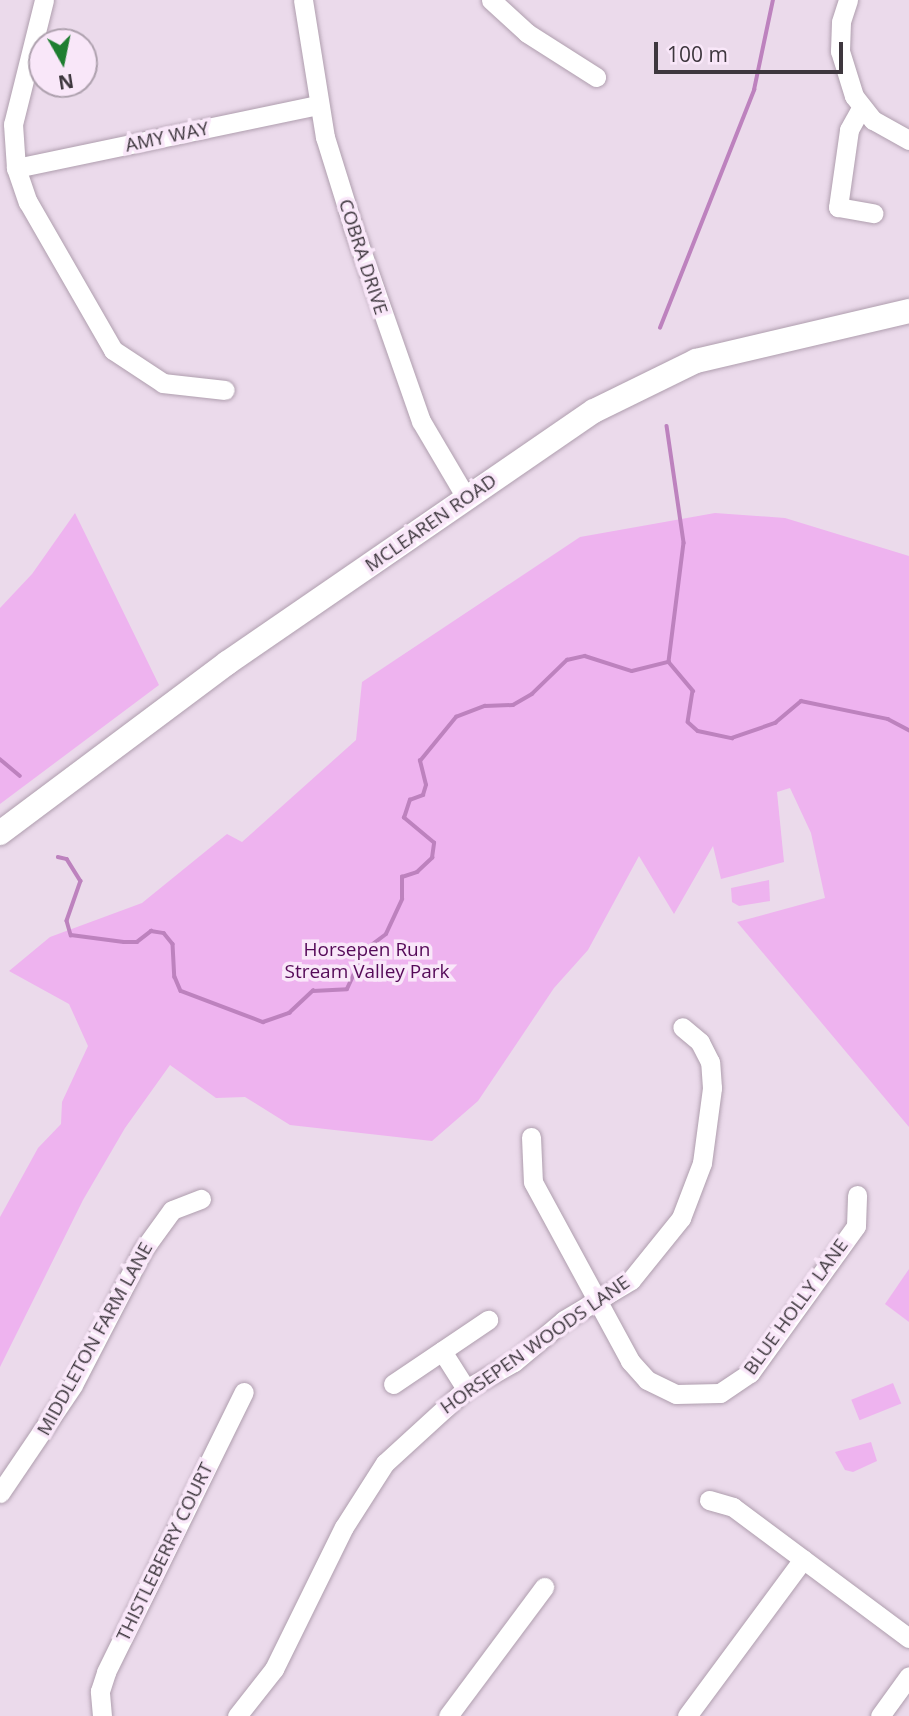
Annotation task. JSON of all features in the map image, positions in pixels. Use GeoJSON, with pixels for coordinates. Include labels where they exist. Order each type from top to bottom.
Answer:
{"type":"FeatureCollection","features":[{"type":"Feature","properties":{"kind":"main road","name":"MCLEAREN ROAD"},"geometry":{"type":"LineString","coordinates":[[0,833],[227,663],[594,411],[677,369],[755,345],[909,311]]}},
{"type":"Feature","properties":{"kind":"street"},"geometry":{"type":"LineString","coordinates":[[44,0],[13,124],[16,168],[28,202],[113,351],[163,383],[225,390]]}},
{"type":"Feature","properties":{"kind":"street","name":"COBRA DRIVE"},"geometry":{"type":"LineString","coordinates":[[303,0],[318,105],[353,227],[406,384],[431,441],[467,499]]}},
{"type":"Feature","properties":{"kind":"street"},"geometry":{"type":"LineString","coordinates":[[491,0],[527,33],[596,77]]}},
{"type":"Feature","properties":{"kind":"street"},"geometry":{"type":"LineString","coordinates":[[848,0],[841,22],[840,51],[861,108],[889,131],[909,140]]}},
{"type":"Feature","properties":{"kind":"street","name":"AMY WAY"},"geometry":{"type":"LineString","coordinates":[[16,168],[318,105]]}},
{"type":"Feature","properties":{"kind":"street"},"geometry":{"type":"LineString","coordinates":[[861,108],[849,130],[838,207],[873,213]]}},
{"type":"Feature","properties":{"kind":"street","name":"HORSEPEN WOODS LANE"},"geometry":{"type":"LineString","coordinates":[[237,1716],[274,1669],[344,1527],[371,1483],[425,1422],[466,1389],[514,1362],[565,1320],[641,1270],[692,1196],[712,1088],[710,1062],[700,1042],[682,1027]]}},
{"type":"Feature","properties":{"kind":"street","name":"BLUE HOLLY LANE"},"geometry":{"type":"LineString","coordinates":[[531,1137],[533,1182],[630,1361],[647,1380],[676,1394],[720,1393],[750,1373],[856,1226],[858,1195]]}},
{"type":"Feature","properties":{"kind":"street","name":"MIDDLETON FARM LANE"},"geometry":{"type":"LineString","coordinates":[[0,1493],[73,1385],[143,1250],[172,1210],[201,1199]]}},
{"type":"Feature","properties":{"kind":"street"},"geometry":{"type":"LineString","coordinates":[[393,1384],[488,1320]]}},
{"type":"Feature","properties":{"kind":"street"},"geometry":{"type":"LineString","coordinates":[[442,1351],[466,1389]]}},
{"type":"Feature","properties":{"kind":"street","name":"THISTLEBERRY COURT"},"geometry":{"type":"LineString","coordinates":[[102,1716],[100,1691],[106,1672],[244,1392]]}},
{"type":"Feature","properties":{"kind":"street"},"geometry":{"type":"LineString","coordinates":[[709,1500],[733,1507],[909,1638]]}},
{"type":"Feature","properties":{"kind":"street"},"geometry":{"type":"LineString","coordinates":[[687,1716],[803,1559]]}},
{"type":"Feature","properties":{"kind":"street"},"geometry":{"type":"LineString","coordinates":[[448,1716],[544,1587]]}},
{"type":"Feature","properties":{"kind":"street"},"geometry":{"type":"LineString","coordinates":[[880,1716],[909,1676]]}},
{"type":"Feature","properties":{"kind":"green space"},"geometry":{"type":"Polygon","coordinates":[[[75,513],[159,685],[0,804],[0,608],[32,574],[75,513]]]}},
{"type":"Feature","properties":{"kind":"green space","name":"Horsepen Run Stream Valley Park"},"geometry":{"type":"Polygon","coordinates":[[[715,513],[785,518],[909,556],[909,1127],[737,922],[825,898],[811,833],[790,788],[777,792],[784,862],[721,879],[713,846],[674,914],[639,856],[588,950],[554,988],[478,1101],[432,1141],[290,1125],[245,1097],[216,1098],[170,1065],[125,1128],[83,1200],[0,1367],[0,1217],[38,1148],[61,1124],[62,1102],[88,1046],[69,1004],[9,971],[50,937],[142,903],[227,834],[242,842],[356,740],[362,682],[580,537],[715,513]]]}},
{"type":"Feature","properties":{"kind":"green space"},"geometry":{"type":"Polygon","coordinates":[[[769,880],[770,901],[739,906],[732,902],[731,888],[769,880]]]}},
{"type":"Feature","properties":{"kind":"green space"},"geometry":{"type":"Polygon","coordinates":[[[909,1269],[909,1322],[885,1304],[909,1269]]]}},
{"type":"Feature","properties":{"kind":"green space"},"geometry":{"type":"Polygon","coordinates":[[[893,1383],[901,1403],[860,1420],[851,1400],[893,1383]]]}},
{"type":"Feature","properties":{"kind":"green space"},"geometry":{"type":"Polygon","coordinates":[[[871,1442],[877,1461],[853,1472],[845,1470],[835,1452],[871,1442]]]}},
{"type":"Feature","properties":{"kind":"waterway"},"geometry":{"type":"LineString","coordinates":[[660,328],[754,90],[773,0]]}},
{"type":"Feature","properties":{"kind":"waterway"},"geometry":{"type":"LineString","coordinates":[[667,426],[684,543],[669,662]]}},
{"type":"Feature","properties":{"kind":"waterway"},"geometry":{"type":"LineString","coordinates":[[58,857],[67,859],[81,881],[67,921],[71,935],[137,942],[151,931],[164,933],[173,944],[175,977],[181,991],[263,1022],[289,1013],[313,991],[347,989],[365,950],[386,934],[402,899],[402,877],[417,872],[432,858],[434,843],[404,818],[410,800],[423,795],[426,785],[420,761],[456,717],[485,706],[513,705],[532,694],[567,660],[585,656],[632,671],[669,662],[693,691],[688,722],[698,731],[732,738],[775,723],[801,701],[888,719],[909,730]]}},
{"type":"Feature","properties":{"kind":"waterway"},"geometry":{"type":"LineString","coordinates":[[0,759],[20,776]]}}]}
